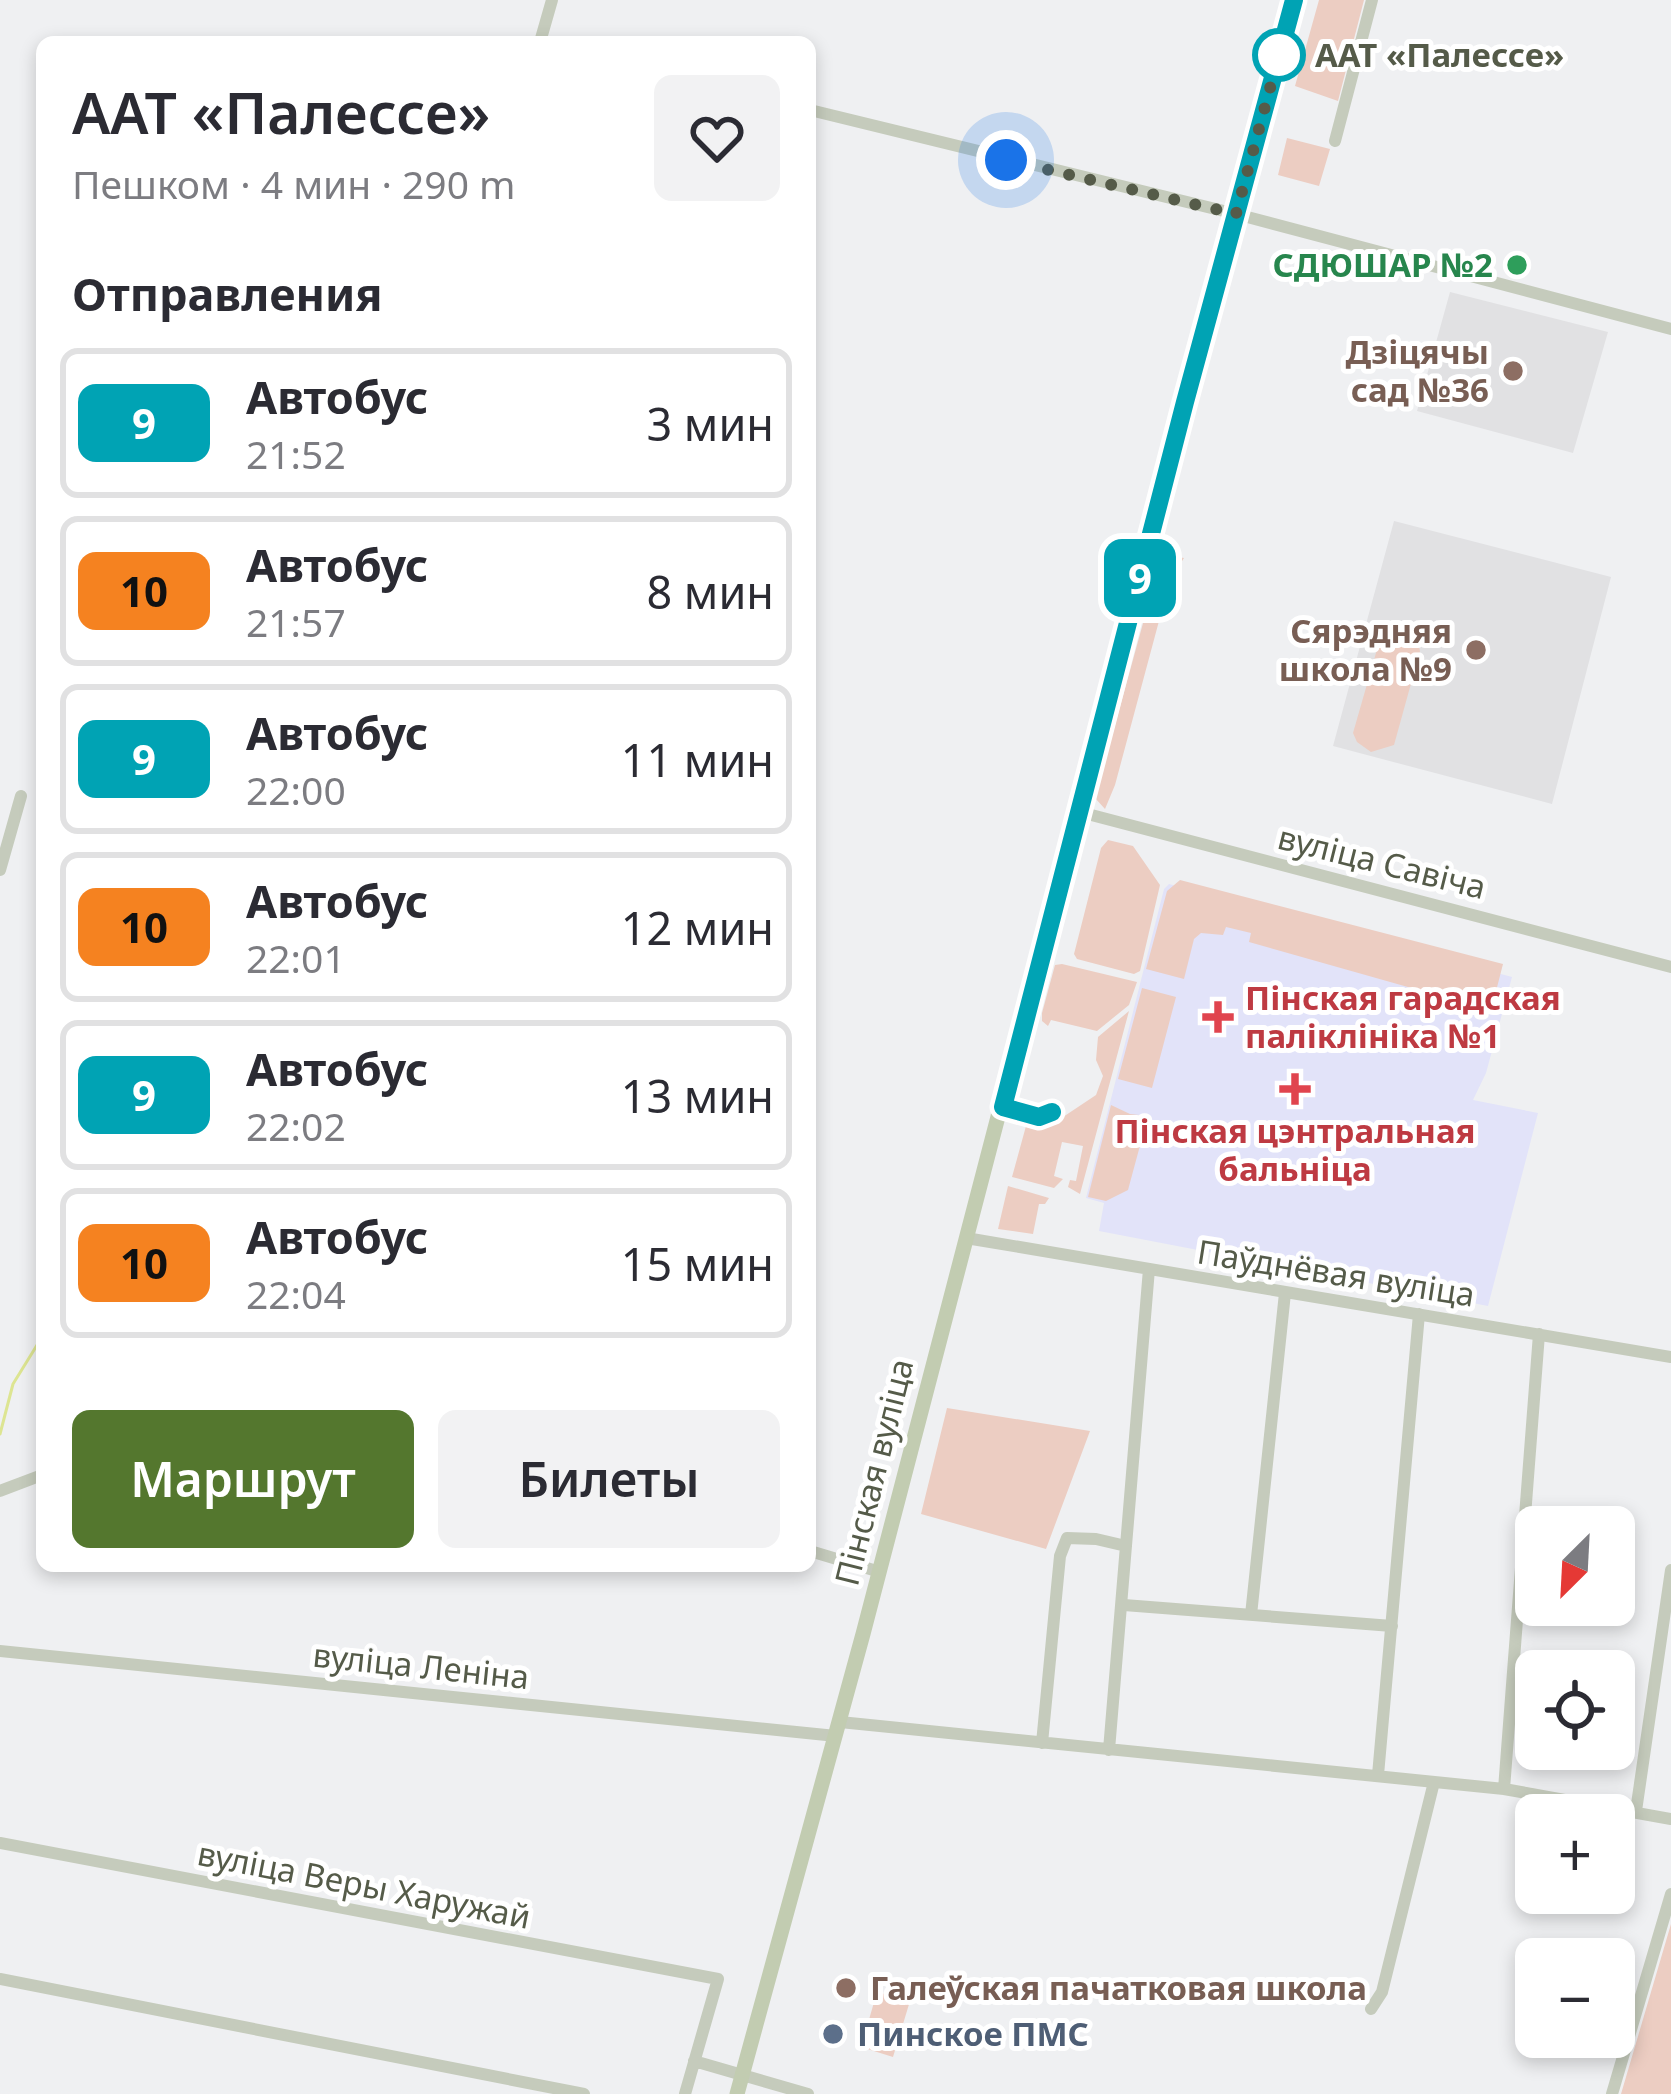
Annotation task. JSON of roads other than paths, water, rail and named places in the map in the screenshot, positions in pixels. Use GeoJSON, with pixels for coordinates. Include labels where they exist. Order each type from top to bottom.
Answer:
{"type":"FeatureCollection","features":[{"type":"Feature","properties":{"kind":"main road","name":"Пінская вуліца"},"geometry":{"type":"LineString","coordinates":[[737,2094],[880,1572],[1294,0]]}},
{"type":"Feature","properties":{"kind":"street"},"geometry":{"type":"LineString","coordinates":[[542,36],[552,0]]}},
{"type":"Feature","properties":{"kind":"street"},"geometry":{"type":"LineString","coordinates":[[1335,141],[1372,0]]}},
{"type":"Feature","properties":{"kind":"street"},"geometry":{"type":"LineString","coordinates":[[816,111],[1236,214],[1671,329]]}},
{"type":"Feature","properties":{"kind":"street"},"geometry":{"type":"LineString","coordinates":[[0,870],[21,796]]}},
{"type":"Feature","properties":{"kind":"street","name":"вуліца Савіча"},"geometry":{"type":"LineString","coordinates":[[1080,812],[1671,967]]}},
{"type":"Feature","properties":{"kind":"street","name":"Паўднёвая вуліца"},"geometry":{"type":"LineString","coordinates":[[966,1238],[1671,1358]]}},
{"type":"Feature","properties":{"kind":"street"},"geometry":{"type":"LineString","coordinates":[[1108,1750],[1124,1605],[1149,1269]]}},
{"type":"Feature","properties":{"kind":"street"},"geometry":{"type":"LineString","coordinates":[[1251,1615],[1285,1293]]}},
{"type":"Feature","properties":{"kind":"street"},"geometry":{"type":"LineString","coordinates":[[1378,1775],[1419,1314]]}},
{"type":"Feature","properties":{"kind":"street"},"geometry":{"type":"LineString","coordinates":[[1504,1789],[1539,1334]]}},
{"type":"Feature","properties":{"kind":"street"},"geometry":{"type":"LineString","coordinates":[[0,1491],[36,1477]]}},
{"type":"Feature","properties":{"kind":"street"},"geometry":{"type":"LineString","coordinates":[[1042,1743],[1060,1556],[1066,1538],[1126,1546]]}},
{"type":"Feature","properties":{"kind":"street"},"geometry":{"type":"LineString","coordinates":[[816,1552],[880,1572]]}},
{"type":"Feature","properties":{"kind":"street"},"geometry":{"type":"LineString","coordinates":[[1636,1811],[1671,1570]]}},
{"type":"Feature","properties":{"kind":"street"},"geometry":{"type":"LineString","coordinates":[[1124,1605],[1392,1626]]}},
{"type":"Feature","properties":{"kind":"street","name":"вуліца Леніна"},"geometry":{"type":"LineString","coordinates":[[0,1651],[837,1729],[858,1724],[1378,1775],[1504,1789],[1671,1819]]}},
{"type":"Feature","properties":{"kind":"street"},"geometry":{"type":"LineString","coordinates":[[1371,2009],[1382,1992],[1434,1782]]}},
{"type":"Feature","properties":{"kind":"street","name":"вуліца Веры Харужай"},"geometry":{"type":"LineString","coordinates":[[0,1843],[718,1979],[694,2060]]}},
{"type":"Feature","properties":{"kind":"street"},"geometry":{"type":"LineString","coordinates":[[1612,2094],[1671,1894]]}},
{"type":"Feature","properties":{"kind":"street"},"geometry":{"type":"LineString","coordinates":[[0,1979],[584,2094]]}},
{"type":"Feature","properties":{"kind":"street"},"geometry":{"type":"LineString","coordinates":[[685,2094],[694,2060],[808,2094]]}},
{"type":"Feature","properties":{"kind":"waterway"},"geometry":{"type":"LineString","coordinates":[[0,1434],[13,1384],[36,1347]]}},
{"type":"Feature","properties":{"kind":"place","name":"ААТ «Палессе»"},"geometry":{"type":"Point","coordinates":[1279,55]}},
{"type":"Feature","properties":{"kind":"place","name":"СДЮШАР №2"},"geometry":{"type":"Point","coordinates":[1517,265]}},
{"type":"Feature","properties":{"kind":"place","name":"Дзіцячы сад №36"},"geometry":{"type":"Point","coordinates":[1513,371]}},
{"type":"Feature","properties":{"kind":"place","name":"Сярэдняя школа №9"},"geometry":{"type":"Point","coordinates":[1476,650]}},
{"type":"Feature","properties":{"kind":"place","name":"Пінская гарадская паліклініка №1"},"geometry":{"type":"Point","coordinates":[1218,1017]}},
{"type":"Feature","properties":{"kind":"place","name":"Пінская цэнтральная бальніца"},"geometry":{"type":"Point","coordinates":[1295,1089]}},
{"type":"Feature","properties":{"kind":"place","name":"Галеўская пачатковая школа"},"geometry":{"type":"Point","coordinates":[846,1988]}},
{"type":"Feature","properties":{"kind":"place","name":"Пинское ПМС"},"geometry":{"type":"Point","coordinates":[833,2034]}}]}
